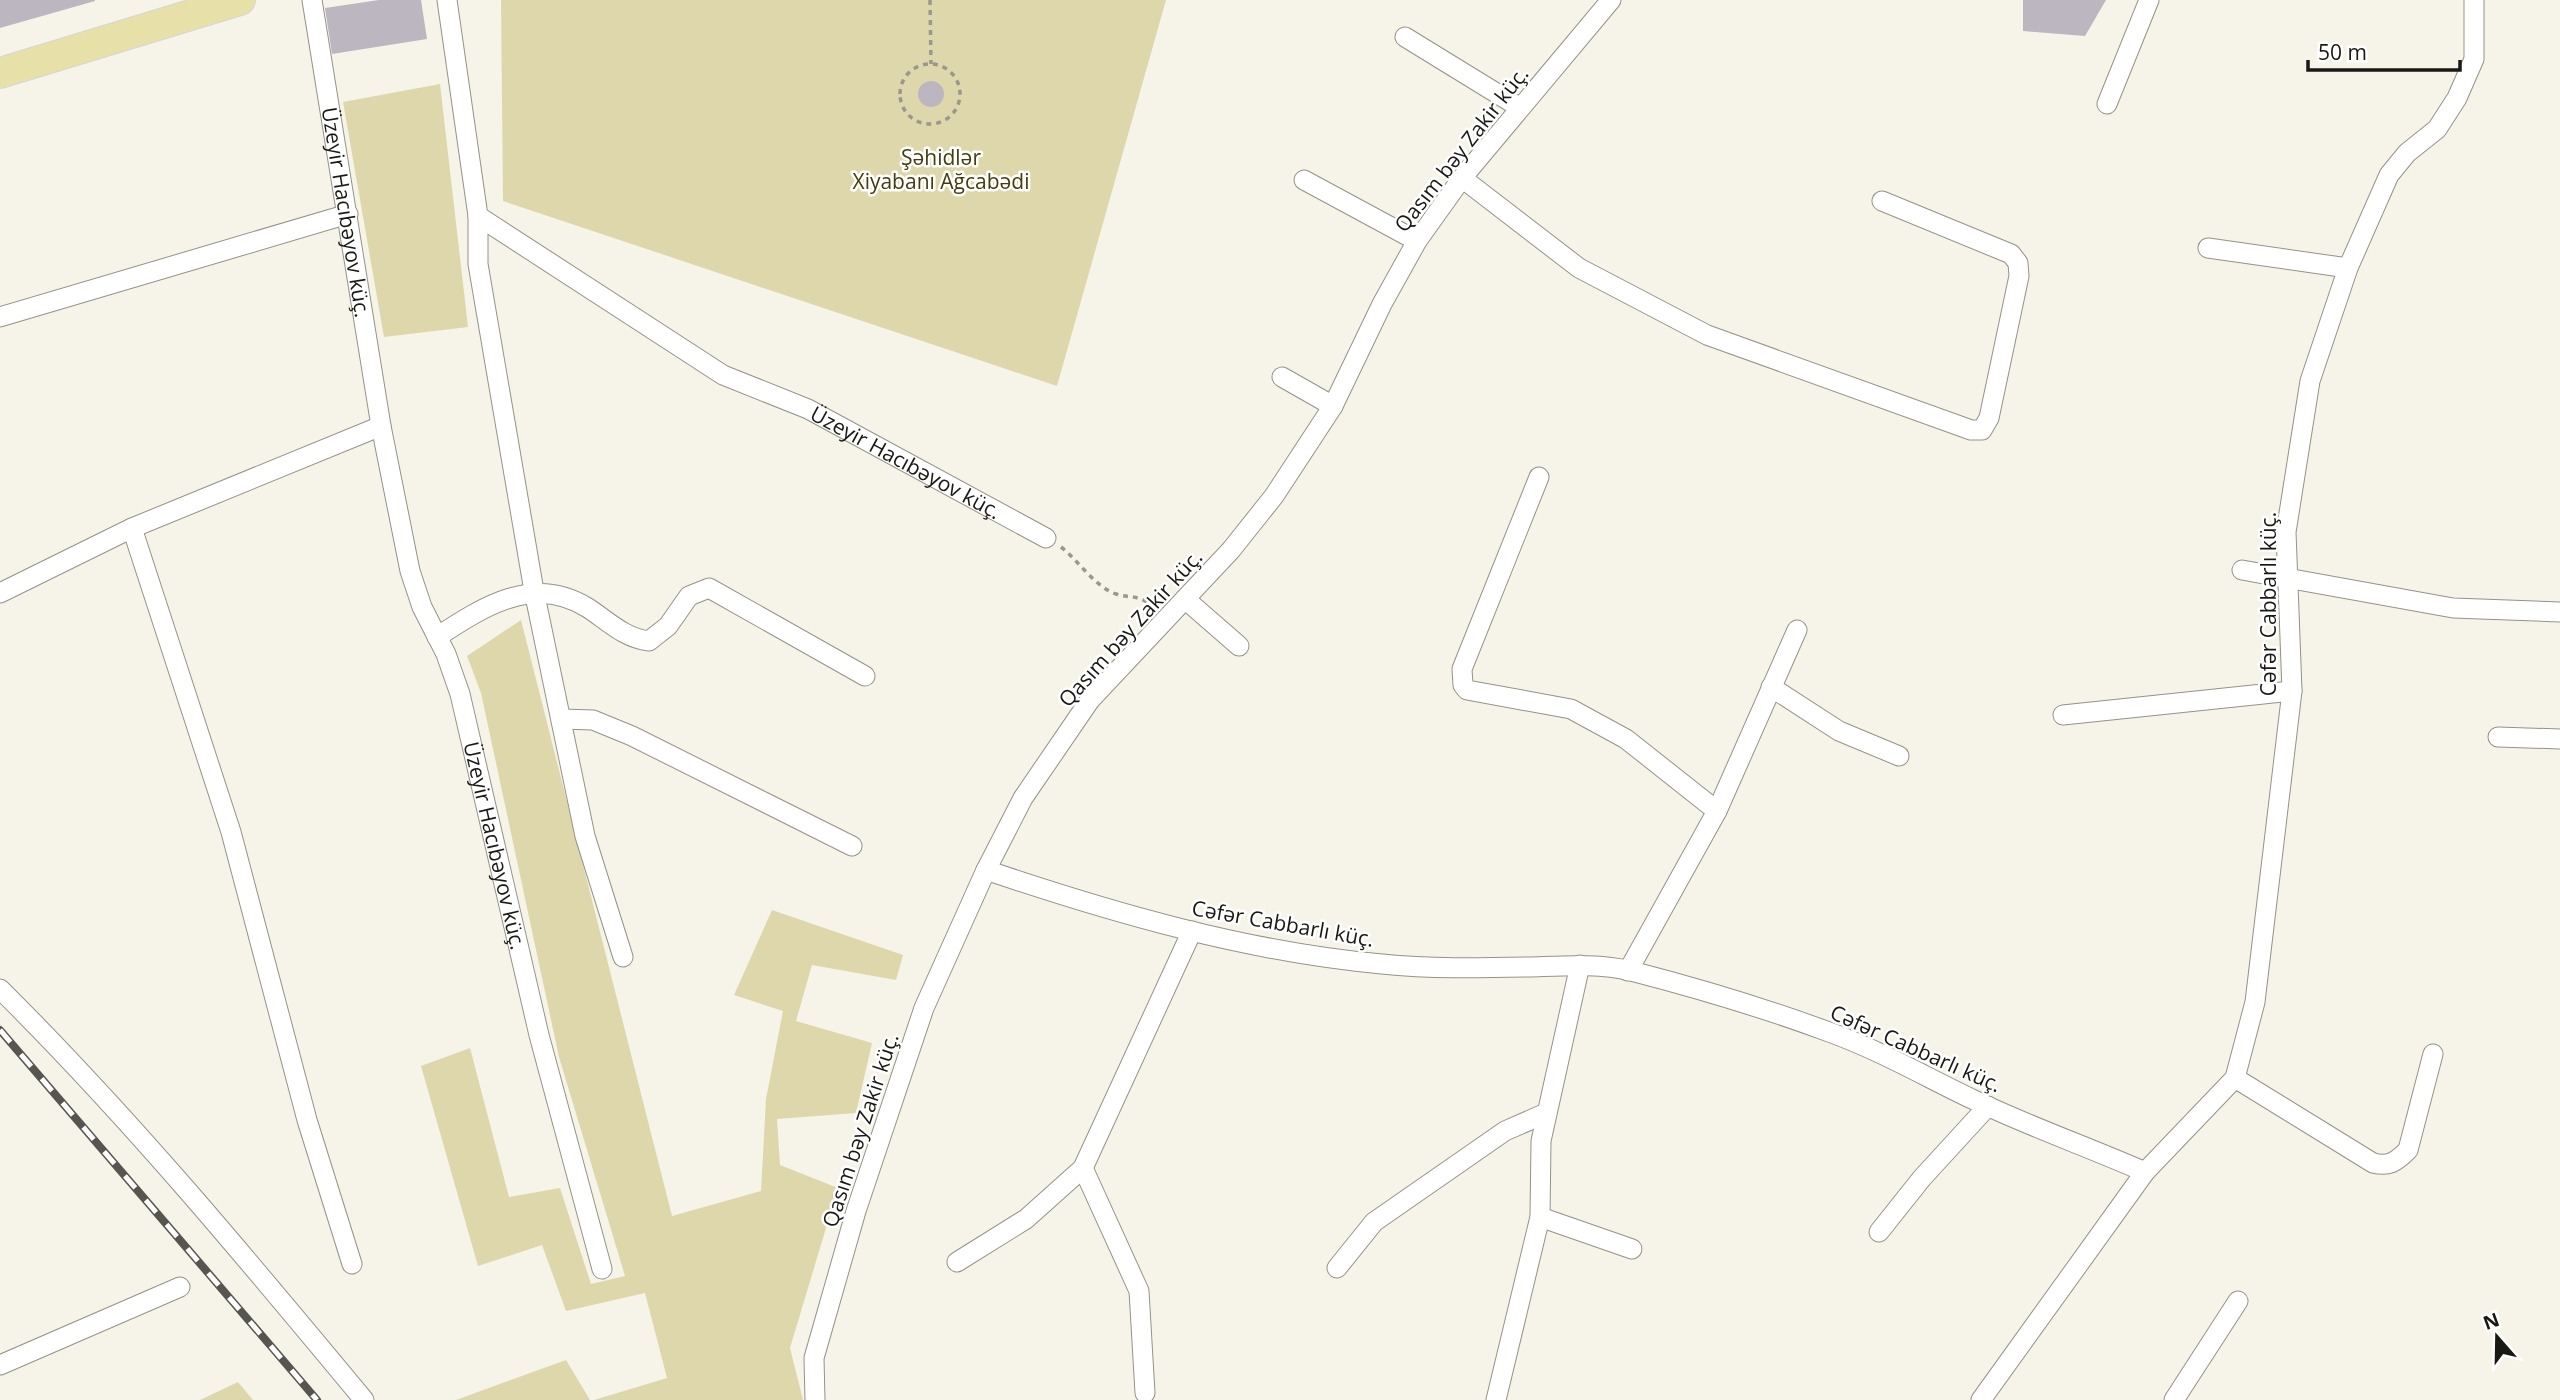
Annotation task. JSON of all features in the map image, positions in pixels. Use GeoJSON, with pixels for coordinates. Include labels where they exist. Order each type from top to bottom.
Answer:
{"type":"FeatureCollection","features":[{"type":"Feature","properties":{"kind":"main road"},"geometry":{"type":"LineString","coordinates":[[0,74],[240,0]]}},
{"type":"Feature","properties":{"kind":"street","name":"Üzeyir Hacıbəyov küç."},"geometry":{"type":"LineString","coordinates":[[312,0],[382,426],[410,571],[422,607],[437,636],[460,694],[539,1035],[602,1269]]}},
{"type":"Feature","properties":{"kind":"street"},"geometry":{"type":"LineString","coordinates":[[447,0],[478,216],[480,277],[534,591],[585,836],[623,957]]}},
{"type":"Feature","properties":{"kind":"street","name":"Qasım bəy Zakir küç."},"geometry":{"type":"LineString","coordinates":[[815,1400],[814,1357],[856,1211],[924,1008],[986,870],[1023,798],[1090,700],[1231,550],[1275,496],[1333,407],[1382,304],[1417,241],[1462,178],[1519,107],[1611,0]]}},
{"type":"Feature","properties":{"kind":"street"},"geometry":{"type":"LineString","coordinates":[[2107,104],[2149,0]]}},
{"type":"Feature","properties":{"kind":"street","name":"Cəfər Cabbarlı küç."},"geometry":{"type":"LineString","coordinates":[[1981,1400],[2145,1172],[2235,1078],[2255,1002],[2291,691],[2286,532],[2310,381],[2348,268],[2389,175],[2407,153],[2437,129],[2457,98],[2473,59],[2474,0]]}},
{"type":"Feature","properties":{"kind":"street"},"geometry":{"type":"LineString","coordinates":[[1405,37],[1519,107]]}},
{"type":"Feature","properties":{"kind":"street"},"geometry":{"type":"LineString","coordinates":[[1462,178],[1579,268],[1707,335],[1971,430],[1982,429],[1989,418],[2019,276],[2018,263],[2011,254],[1882,201]]}},
{"type":"Feature","properties":{"kind":"street"},"geometry":{"type":"LineString","coordinates":[[1304,180],[1417,241]]}},
{"type":"Feature","properties":{"kind":"street"},"geometry":{"type":"LineString","coordinates":[[1,313],[348,214]]}},
{"type":"Feature","properties":{"kind":"street","name":"Üzeyir Hacıbəyov küç."},"geometry":{"type":"LineString","coordinates":[[478,216],[723,375],[808,409],[1046,538]]}},
{"type":"Feature","properties":{"kind":"street"},"geometry":{"type":"LineString","coordinates":[[2208,248],[2348,268]]}},
{"type":"Feature","properties":{"kind":"street"},"geometry":{"type":"LineString","coordinates":[[1282,377],[1333,407]]}},
{"type":"Feature","properties":{"kind":"street"},"geometry":{"type":"LineString","coordinates":[[0,593],[132,528],[382,426]]}},
{"type":"Feature","properties":{"kind":"street"},"geometry":{"type":"LineString","coordinates":[[1539,477],[1462,669],[1462,685],[1467,690],[1571,709],[1626,739],[1717,811]]}},
{"type":"Feature","properties":{"kind":"street"},"geometry":{"type":"LineString","coordinates":[[132,528],[231,832],[307,1120],[352,1264]]}},
{"type":"Feature","properties":{"kind":"street"},"geometry":{"type":"LineString","coordinates":[[2242,570],[2453,608],[2560,612]]}},
{"type":"Feature","properties":{"kind":"street"},"geometry":{"type":"LineString","coordinates":[[437,636],[477,611],[534,591],[556,594],[585,606],[632,639],[649,641],[668,626],[689,596],[709,588],[865,676]]}},
{"type":"Feature","properties":{"kind":"street"},"geometry":{"type":"LineString","coordinates":[[1185,599],[1239,646]]}},
{"type":"Feature","properties":{"kind":"street"},"geometry":{"type":"LineString","coordinates":[[1628,971],[1717,811],[1797,630]]}},
{"type":"Feature","properties":{"kind":"street"},"geometry":{"type":"LineString","coordinates":[[1771,687],[1839,731],[1899,756]]}},
{"type":"Feature","properties":{"kind":"street"},"geometry":{"type":"LineString","coordinates":[[2063,715],[2291,691]]}},
{"type":"Feature","properties":{"kind":"street"},"geometry":{"type":"LineString","coordinates":[[561,719],[593,720],[632,736],[852,846]]}},
{"type":"Feature","properties":{"kind":"street"},"geometry":{"type":"LineString","coordinates":[[2498,737],[2560,739]]}},
{"type":"Feature","properties":{"kind":"street","name":"Cəfər Cabbarlı küç."},"geometry":{"type":"LineString","coordinates":[[986,870],[1088,905],[1192,931],[1382,964],[1480,968],[1580,965],[1628,971],[1740,1002],[1830,1032],[1900,1061],[1988,1106],[2145,1172]]}},
{"type":"Feature","properties":{"kind":"street"},"geometry":{"type":"LineString","coordinates":[[957,1262],[1026,1219],[1083,1168],[1192,931]]}},
{"type":"Feature","properties":{"kind":"street"},"geometry":{"type":"LineString","coordinates":[[1496,1400],[1540,1217],[1541,1141],[1580,965]]}},
{"type":"Feature","properties":{"kind":"street"},"geometry":{"type":"LineString","coordinates":[[0,989],[65,1054],[191,1192],[364,1400]]}},
{"type":"Feature","properties":{"kind":"street"},"geometry":{"type":"LineString","coordinates":[[2235,1078],[2373,1163],[2385,1166],[2398,1161],[2407,1150],[2433,1054]]}},
{"type":"Feature","properties":{"kind":"street"},"geometry":{"type":"LineString","coordinates":[[1879,1232],[1922,1178],[1988,1106]]}},
{"type":"Feature","properties":{"kind":"street"},"geometry":{"type":"LineString","coordinates":[[1337,1268],[1374,1223],[1505,1131],[1546,1113]]}},
{"type":"Feature","properties":{"kind":"street"},"geometry":{"type":"LineString","coordinates":[[1083,1168],[1139,1291],[1145,1393]]}},
{"type":"Feature","properties":{"kind":"street"},"geometry":{"type":"LineString","coordinates":[[1540,1217],[1632,1249]]}},
{"type":"Feature","properties":{"kind":"street"},"geometry":{"type":"LineString","coordinates":[[0,1365],[180,1287]]}},
{"type":"Feature","properties":{"kind":"street"},"geometry":{"type":"LineString","coordinates":[[2174,1400],[2238,1301]]}},
{"type":"Feature","properties":{"kind":"path"},"geometry":{"type":"LineString","coordinates":[[930,0],[931,64]]}},
{"type":"Feature","properties":{"kind":"path"},"geometry":{"type":"LineString","coordinates":[[931,64],[948,70],[958,84],[960,93],[959,101],[950,117],[934,124],[916,121],[909,116],[900,91],[902,83],[914,69],[931,64]]}},
{"type":"Feature","properties":{"kind":"path"},"geometry":{"type":"LineString","coordinates":[[1046,538],[1063,548],[1105,587],[1116,594],[1143,598],[1166,619]]}},
{"type":"Feature","properties":{"kind":"green space","name":"Şəhidlər Xiyabanı Ağcabədi"},"geometry":{"type":"Polygon","coordinates":[[[501,0],[1166,0],[1057,386],[503,201],[501,0]]]}},
{"type":"Feature","properties":{"kind":"green space"},"geometry":{"type":"Polygon","coordinates":[[[440,84],[468,327],[384,337],[343,102],[440,84]]]}},
{"type":"Feature","properties":{"kind":"green space"},"geometry":{"type":"Polygon","coordinates":[[[521,620],[672,1216],[761,1191],[766,1099],[783,1011],[734,995],[772,910],[903,955],[896,980],[812,965],[796,1021],[872,1043],[856,1113],[777,1119],[780,1165],[838,1188],[790,1348],[803,1400],[594,1400],[667,1378],[645,1293],[566,1311],[542,1245],[478,1266],[421,1066],[470,1048],[509,1197],[560,1188],[591,1284],[625,1276],[559,1057],[481,693],[467,656],[521,620]]]}},
{"type":"Feature","properties":{"kind":"green space"},"geometry":{"type":"Polygon","coordinates":[[[566,1360],[590,1400],[456,1400],[566,1360]]]}},
{"type":"Feature","properties":{"kind":"green space"},"geometry":{"type":"Polygon","coordinates":[[[238,1382],[253,1400],[200,1400],[238,1382]]]}},
{"type":"Feature","properties":{"kind":"building"},"geometry":{"type":"Polygon","coordinates":[[[0,0],[95,0],[95,1],[0,28],[0,0]]]}},
{"type":"Feature","properties":{"kind":"building"},"geometry":{"type":"Polygon","coordinates":[[[379,0],[421,0],[427,39],[332,54],[325,8],[379,0]]]}},
{"type":"Feature","properties":{"kind":"building"},"geometry":{"type":"Polygon","coordinates":[[[2023,0],[2106,0],[2085,36],[2023,31],[2023,0]]]}},
{"type":"Feature","properties":{"kind":"building"},"geometry":{"type":"Polygon","coordinates":[[[931,81],[940,85],[944,94],[940,103],[931,107],[922,103],[918,94],[922,85],[931,81]]]}},
{"type":"Feature","properties":{"kind":"railway"},"geometry":{"type":"LineString","coordinates":[[0,1030],[317,1400]]}}]}
